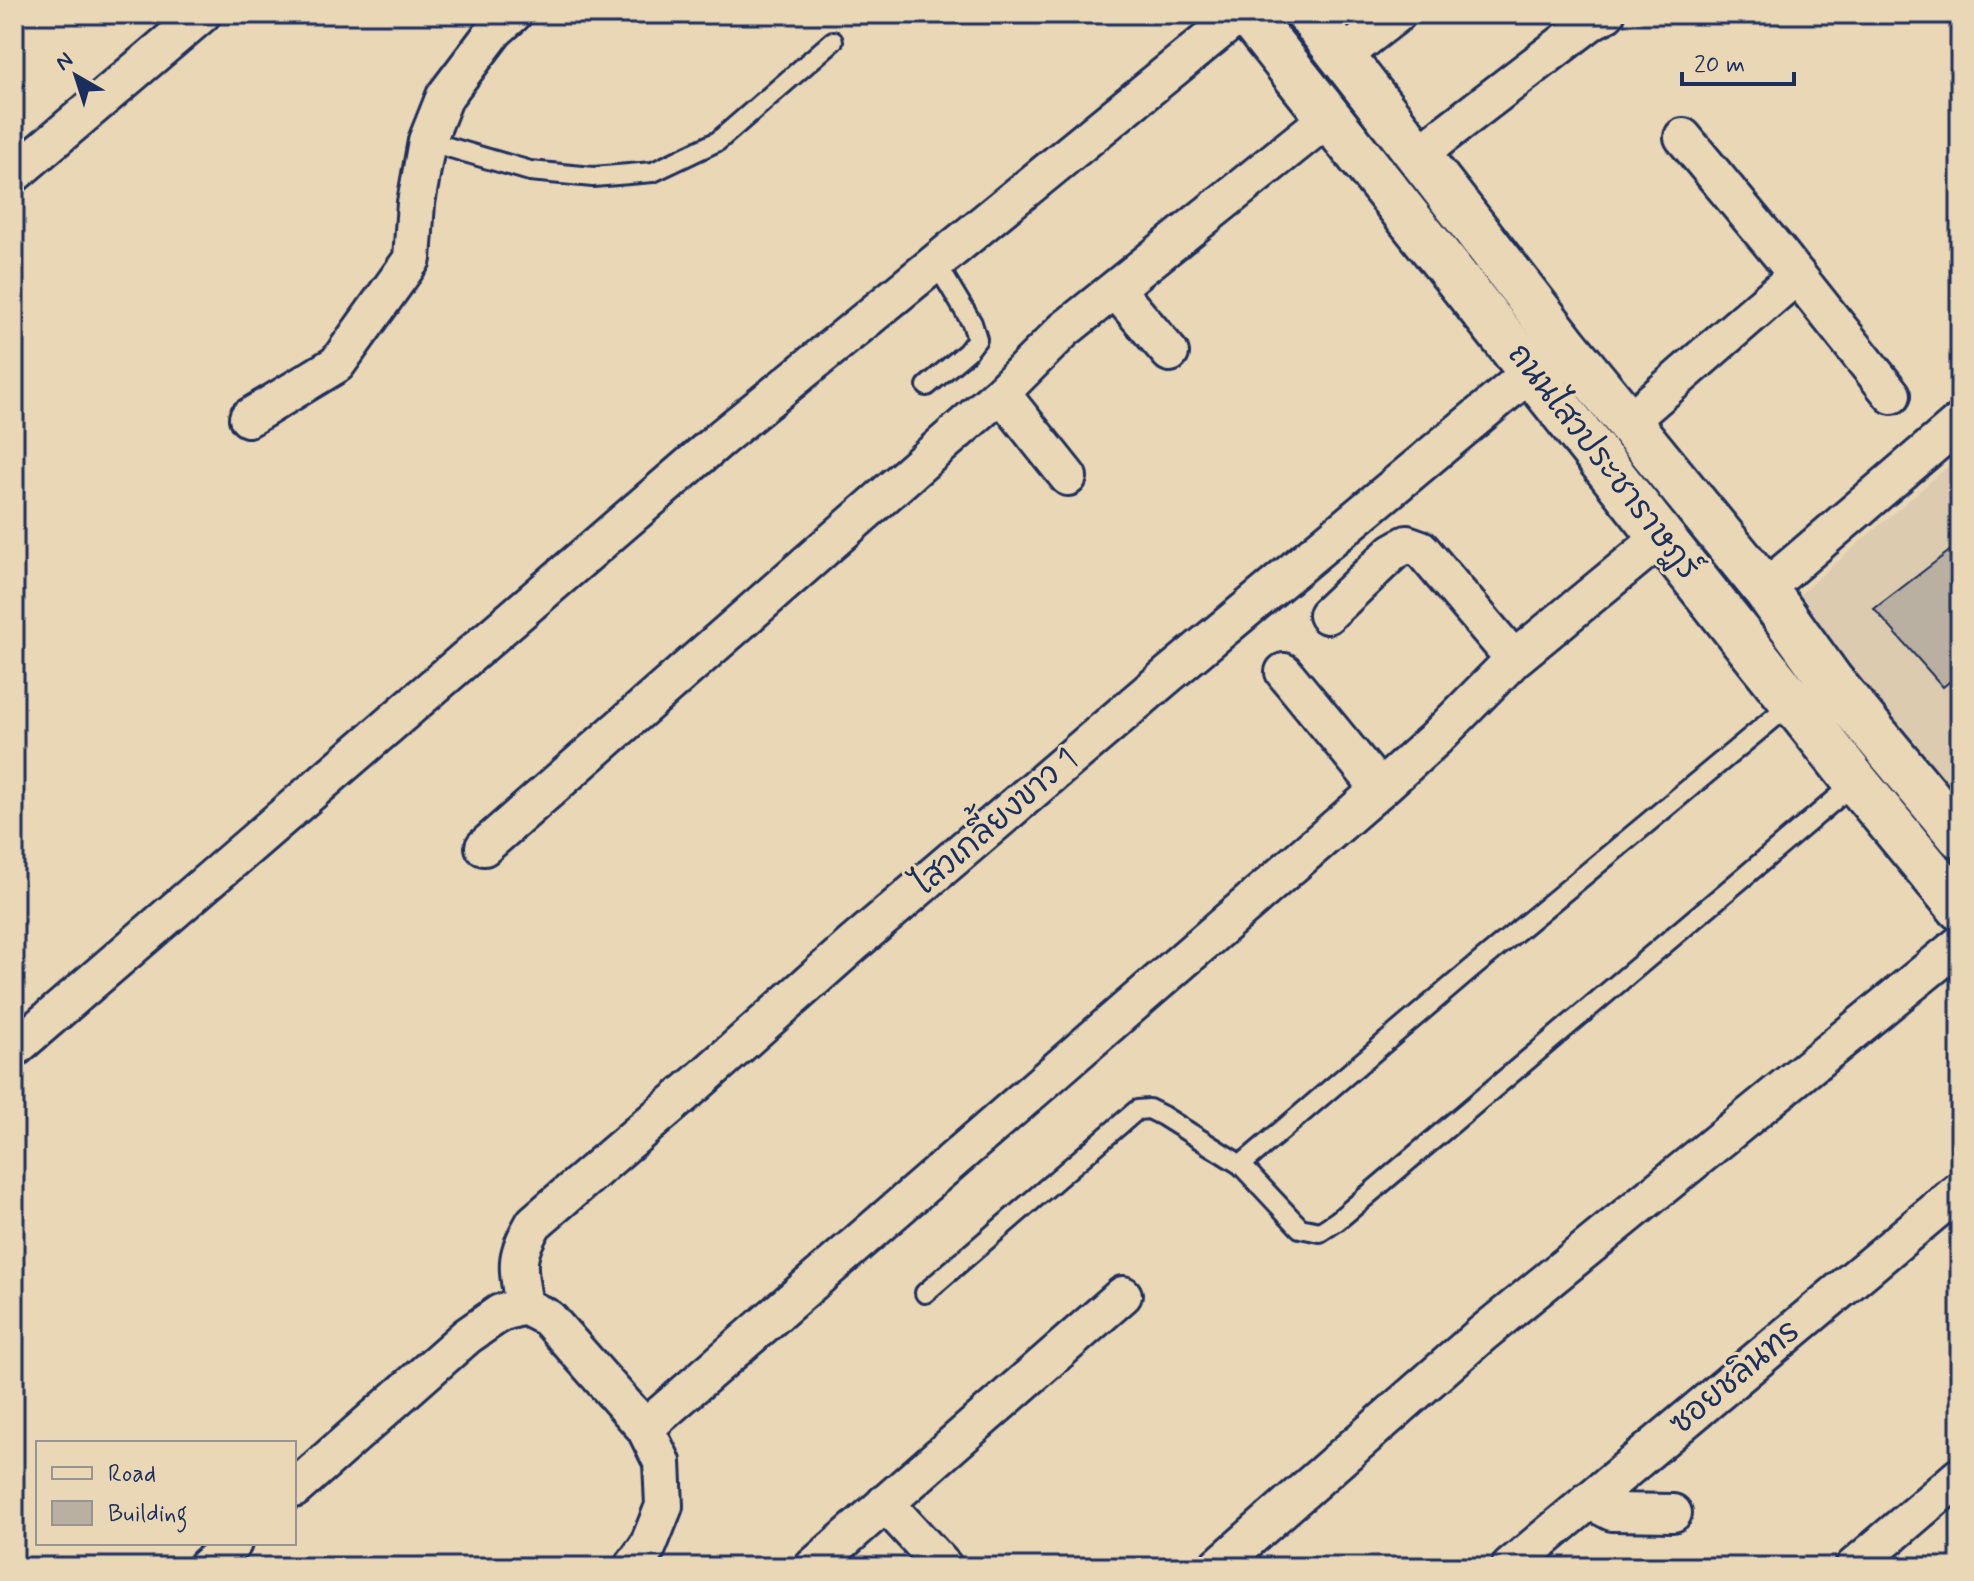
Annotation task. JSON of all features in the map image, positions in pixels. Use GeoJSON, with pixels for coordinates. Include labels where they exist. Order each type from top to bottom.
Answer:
{"type":"FeatureCollection","features":[{"type":"Feature","properties":{"kind":"main road","name":"ถนนไสวประชาราษฎร์"},"geometry":{"type":"LineString","coordinates":[[1247,14],[1856,782],[1960,908]]}},
{"type":"Feature","properties":{"kind":"main road","name":"ถนนไสวประชาราษฎร์"},"geometry":{"type":"LineString","coordinates":[[1309,14],[1566,346],[1765,589],[1831,681],[1960,836]]}},
{"type":"Feature","properties":{"kind":"street"},"geometry":{"type":"LineString","coordinates":[[14,174],[202,14]]}},
{"type":"Feature","properties":{"kind":"street"},"geometry":{"type":"LineString","coordinates":[[248,418],[337,364],[412,259],[416,203],[427,141],[445,96],[495,30],[513,14]]}},
{"type":"Feature","properties":{"kind":"street"},"geometry":{"type":"LineString","coordinates":[[14,1049],[708,449],[1240,14]]}},
{"type":"Feature","properties":{"kind":"street"},"geometry":{"type":"LineString","coordinates":[[1343,56],[1397,14]]}},
{"type":"Feature","properties":{"kind":"street"},"geometry":{"type":"LineString","coordinates":[[1419,154],[1595,16]]}},
{"type":"Feature","properties":{"kind":"street"},"geometry":{"type":"LineString","coordinates":[[484,847],[1001,393],[1064,330],[1329,117]]}},
{"type":"Feature","properties":{"kind":"street"},"geometry":{"type":"LineString","coordinates":[[1683,137],[1892,395]]}},
{"type":"Feature","properties":{"kind":"street"},"geometry":{"type":"LineString","coordinates":[[1628,422],[1797,275]]}},
{"type":"Feature","properties":{"kind":"street"},"geometry":{"type":"LineString","coordinates":[[1115,289],[1170,353]]}},
{"type":"Feature","properties":{"kind":"street","name":"ไสวเกลี้ยงขาว 1"},"geometry":{"type":"LineString","coordinates":[[524,1306],[517,1264],[521,1244],[534,1223],[1143,696],[1531,372]]}},
{"type":"Feature","properties":{"kind":"street"},"geometry":{"type":"LineString","coordinates":[[1001,393],[1068,477]]}},
{"type":"Feature","properties":{"kind":"street"},"geometry":{"type":"LineString","coordinates":[[1765,589],[1960,422]]}},
{"type":"Feature","properties":{"kind":"street"},"geometry":{"type":"LineString","coordinates":[[645,1428],[1380,789],[1435,739],[1514,659],[1662,537]]}},
{"type":"Feature","properties":{"kind":"street"},"geometry":{"type":"LineString","coordinates":[[1327,615],[1393,552],[1407,544],[1421,549],[1514,659]]}},
{"type":"Feature","properties":{"kind":"street"},"geometry":{"type":"LineString","coordinates":[[1284,672],[1380,789]]}},
{"type":"Feature","properties":{"kind":"street"},"geometry":{"type":"LineString","coordinates":[[1217,1567],[1482,1334],[1960,944]]}},
{"type":"Feature","properties":{"kind":"street","name":"ซอยชลินทร"},"geometry":{"type":"LineString","coordinates":[[1510,1567],[1960,1190]]}},
{"type":"Feature","properties":{"kind":"street"},"geometry":{"type":"LineString","coordinates":[[813,1567],[1123,1295]]}},
{"type":"Feature","properties":{"kind":"street"},"geometry":{"type":"LineString","coordinates":[[296,1487],[467,1336],[500,1313],[524,1306],[548,1318],[645,1428],[662,1462],[664,1506],[648,1546],[633,1567]]}},
{"type":"Feature","properties":{"kind":"street"},"geometry":{"type":"LineString","coordinates":[[1854,1567],[1960,1476]]}},
{"type":"Feature","properties":{"kind":"street"},"geometry":{"type":"LineString","coordinates":[[1589,1500],[1612,1512],[1673,1513]]}},
{"type":"Feature","properties":{"kind":"street"},"geometry":{"type":"LineString","coordinates":[[885,1503],[944,1567]]}},
{"type":"Feature","properties":{"kind":"street"},"geometry":{"type":"LineString","coordinates":[[206,1567],[231,1545]]}},
{"type":"Feature","properties":{"kind":"lane"},"geometry":{"type":"LineString","coordinates":[[427,141],[530,171],[593,177],[653,172],[718,141],[833,41]]}},
{"type":"Feature","properties":{"kind":"lane"},"geometry":{"type":"LineString","coordinates":[[927,386],[967,352],[977,339],[972,323],[936,263]]}},
{"type":"Feature","properties":{"kind":"lane"},"geometry":{"type":"LineString","coordinates":[[1241,1165],[1793,702]]}},
{"type":"Feature","properties":{"kind":"lane"},"geometry":{"type":"LineString","coordinates":[[925,1293],[1137,1110],[1149,1109],[1163,1116],[1241,1165],[1300,1228],[1320,1232],[1337,1221],[1856,782]]}},
{"type":"Feature","properties":{"kind":"shaded area"},"geometry":{"type":"Polygon","coordinates":[[[1960,456],[1960,801],[1794,599],[1960,456]]]}},
{"type":"Feature","properties":{"kind":"building"},"geometry":{"type":"Polygon","coordinates":[[[1960,543],[1960,673],[1943,687],[1874,609],[1960,543]]]}}]}
